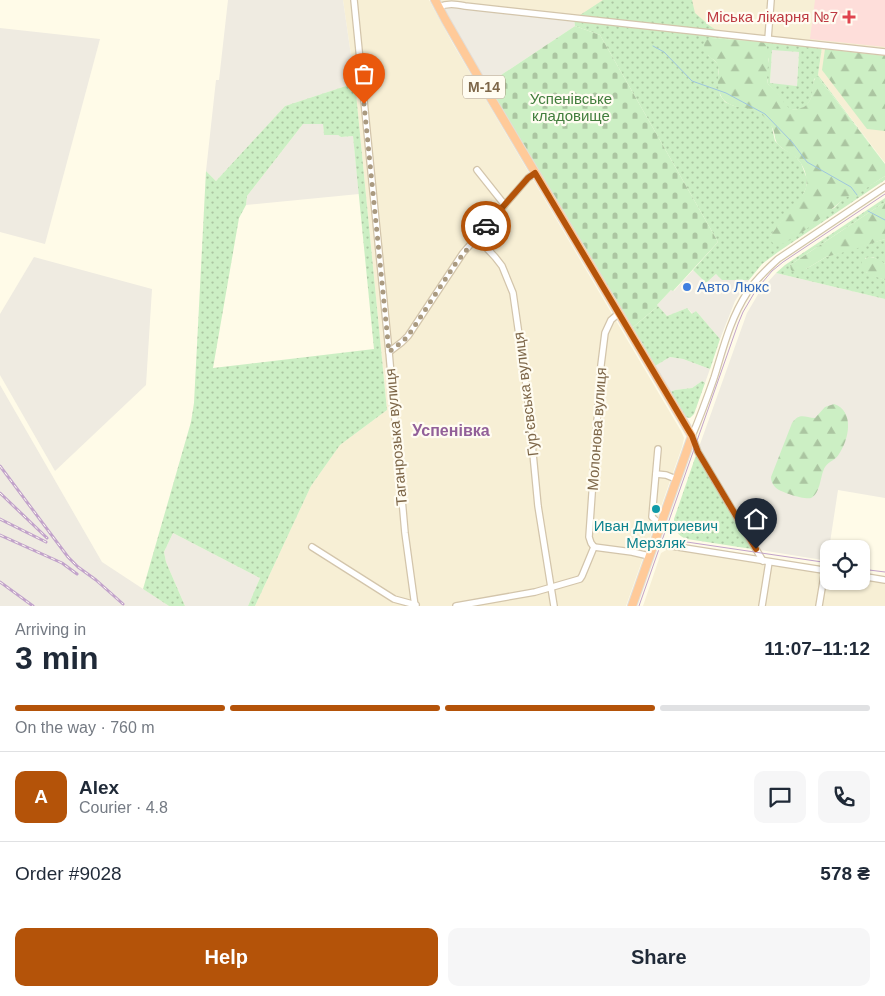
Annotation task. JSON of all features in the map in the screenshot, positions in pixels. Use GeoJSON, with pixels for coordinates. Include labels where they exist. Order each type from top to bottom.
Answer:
{"type":"FeatureCollection","features":[{"type":"Feature","properties":{"kind":"highway","name":"М-14"},"geometry":{"type":"LineString","coordinates":[[437,3],[618,314],[692,436]]}},
{"type":"Feature","properties":{"kind":"highway"},"geometry":{"type":"LineString","coordinates":[[632,606],[692,436]]}},
{"type":"Feature","properties":{"kind":"street","name":"Таганрозька вулиця"},"geometry":{"type":"LineString","coordinates":[[354,0],[405,533],[416,606]]}},
{"type":"Feature","properties":{"kind":"street"},"geometry":{"type":"LineString","coordinates":[[768,39],[771,0]]}},
{"type":"Feature","properties":{"kind":"street"},"geometry":{"type":"LineString","coordinates":[[437,3],[885,52]]}},
{"type":"Feature","properties":{"kind":"street"},"geometry":{"type":"LineString","coordinates":[[477,170],[504,204]]}},
{"type":"Feature","properties":{"kind":"street"},"geometry":{"type":"LineString","coordinates":[[389,352],[408,336],[456,263],[504,204],[535,173]]}},
{"type":"Feature","properties":{"kind":"street"},"geometry":{"type":"LineString","coordinates":[[762,606],[766,561],[698,452],[692,436],[709,393],[732,322],[740,304],[757,279],[778,259],[885,187]]}},
{"type":"Feature","properties":{"kind":"street","name":"Гур’євська вулиця"},"geometry":{"type":"LineString","coordinates":[[477,238],[502,266],[513,293],[527,391],[538,506],[554,606]]}},
{"type":"Feature","properties":{"kind":"street","name":"Молонова вулиця"},"geometry":{"type":"LineString","coordinates":[[594,547],[589,537],[605,333],[611,320],[618,314]]}},
{"type":"Feature","properties":{"kind":"street"},"geometry":{"type":"LineString","coordinates":[[658,449],[652,517],[660,524]]}},
{"type":"Feature","properties":{"kind":"street"},"geometry":{"type":"LineString","coordinates":[[656,474],[676,479]]}},
{"type":"Feature","properties":{"kind":"street"},"geometry":{"type":"LineString","coordinates":[[653,544],[820,570]]}},
{"type":"Feature","properties":{"kind":"street"},"geometry":{"type":"LineString","coordinates":[[312,547],[394,598],[416,606]]}},
{"type":"Feature","properties":{"kind":"street"},"geometry":{"type":"LineString","coordinates":[[456,606],[535,592],[581,578],[594,547],[649,556]]}},
{"type":"Feature","properties":{"kind":"street"},"geometry":{"type":"LineString","coordinates":[[870,578],[885,580]]}},
{"type":"Feature","properties":{"kind":"street"},"geometry":{"type":"LineString","coordinates":[[819,606],[823,590]]}},
{"type":"Feature","properties":{"kind":"shaded area"},"geometry":{"type":"Polygon","coordinates":[[[228,0],[343,0],[355,83],[285,106],[216,181],[206,171],[216,80],[219,80],[228,0]]]}},
{"type":"Feature","properties":{"kind":"shaded area"},"geometry":{"type":"Polygon","coordinates":[[[343,0],[429,0],[681,431],[684,438],[682,447],[626,606],[255,606],[311,486],[340,445],[387,410],[355,83],[343,0]]]}},
{"type":"Feature","properties":{"kind":"shaded area"},"geometry":{"type":"Polygon","coordinates":[[[437,0],[885,0],[885,163],[818,75],[822,47],[439,4],[437,0]]]}},
{"type":"Feature","properties":{"kind":"shaded area","name":"Міська лікарня №7"},"geometry":{"type":"Polygon","coordinates":[[[815,0],[885,0],[885,47],[810,39],[815,0]]]}},
{"type":"Feature","properties":{"kind":"shaded area"},"geometry":{"type":"Polygon","coordinates":[[[439,4],[574,19],[575,26],[486,85],[439,4]]]}},
{"type":"Feature","properties":{"kind":"shaded area"},"geometry":{"type":"Polygon","coordinates":[[[0,28],[100,39],[45,244],[0,232],[0,28]]]}},
{"type":"Feature","properties":{"kind":"shaded area"},"geometry":{"type":"Polygon","coordinates":[[[772,49],[799,52],[797,86],[770,84],[772,49]]]}},
{"type":"Feature","properties":{"kind":"shaded area"},"geometry":{"type":"Polygon","coordinates":[[[303,124],[323,124],[324,135],[353,136],[359,194],[246,205],[247,196],[303,124]]]}},
{"type":"Feature","properties":{"kind":"shaded area"},"geometry":{"type":"Polygon","coordinates":[[[34,257],[152,289],[146,385],[55,471],[0,375],[0,314],[34,257]]]}},
{"type":"Feature","properties":{"kind":"shaded area"},"geometry":{"type":"Polygon","coordinates":[[[693,270],[706,283],[716,274],[723,280],[749,280],[735,301],[720,339],[696,311],[693,314],[687,308],[667,316],[657,305],[672,289],[674,291],[693,270]]]}},
{"type":"Feature","properties":{"kind":"shaded area"},"geometry":{"type":"Polygon","coordinates":[[[776,273],[885,299],[885,498],[838,490],[830,540],[820,540],[820,560],[760,550],[699,447],[747,313],[760,291],[776,273]]]}},
{"type":"Feature","properties":{"kind":"shaded area"},"geometry":{"type":"Polygon","coordinates":[[[670,357],[683,359],[710,369],[705,383],[702,381],[692,388],[670,392],[655,366],[670,357]]]}},
{"type":"Feature","properties":{"kind":"shaded area"},"geometry":{"type":"Polygon","coordinates":[[[0,385],[102,562],[169,606],[0,606],[0,385]]]}},
{"type":"Feature","properties":{"kind":"shaded area"},"geometry":{"type":"Polygon","coordinates":[[[173,533],[260,578],[248,606],[185,606],[166,562],[164,552],[173,533]]]}},
{"type":"Feature","properties":{"kind":"shaded area"},"geometry":{"type":"Polygon","coordinates":[[[670,548],[820,572],[820,590],[870,590],[870,580],[885,582],[885,606],[643,606],[661,553],[670,548]]]}},
{"type":"Feature","properties":{"kind":"green space"},"geometry":{"type":"Polygon","coordinates":[[[603,0],[692,0],[695,13],[722,34],[822,47],[818,75],[885,164],[818,77],[814,79],[808,104],[800,109],[789,109],[768,84],[766,71],[769,59],[763,42],[711,38],[708,55],[719,66],[720,95],[725,102],[734,106],[746,107],[764,116],[771,123],[775,141],[794,155],[801,163],[807,179],[802,197],[770,236],[834,208],[845,197],[866,188],[885,176],[885,180],[778,252],[762,264],[749,280],[722,280],[716,274],[706,283],[693,270],[718,242],[600,35],[575,26],[574,19],[603,0]],[[772,50],[770,83],[797,86],[799,52],[772,50]]]}},
{"type":"Feature","properties":{"kind":"green space","name":"Успенівське кладовище"},"geometry":{"type":"Polygon","coordinates":[[[575,26],[600,35],[718,242],[658,306],[632,328],[486,85],[575,26]]]}},
{"type":"Feature","properties":{"kind":"green space"},"geometry":{"type":"Polygon","coordinates":[[[711,38],[763,42],[769,57],[768,84],[777,92],[789,108],[802,108],[808,103],[814,79],[818,77],[885,164],[885,176],[862,191],[846,198],[790,240],[782,244],[774,244],[770,236],[804,193],[807,184],[806,174],[798,159],[777,143],[771,126],[763,116],[754,110],[730,104],[722,97],[718,84],[719,67],[706,53],[704,47],[705,42],[711,38]]]}},
{"type":"Feature","properties":{"kind":"green space"},"geometry":{"type":"Polygon","coordinates":[[[825,49],[885,56],[885,131],[867,129],[822,70],[825,49]]]}},
{"type":"Feature","properties":{"kind":"green space"},"geometry":{"type":"Polygon","coordinates":[[[355,83],[387,410],[340,445],[311,486],[255,606],[248,606],[260,578],[173,533],[164,552],[166,562],[185,606],[169,606],[143,589],[191,422],[194,403],[206,171],[216,181],[285,106],[355,83]],[[303,124],[247,196],[246,205],[239,218],[213,368],[374,349],[353,136],[324,135],[323,124],[303,124]]]}},
{"type":"Feature","properties":{"kind":"green space"},"geometry":{"type":"Polygon","coordinates":[[[885,198],[885,202],[790,265],[790,267],[806,269],[826,257],[885,239],[885,264],[873,257],[865,258],[866,272],[885,280],[885,299],[776,273],[785,265],[885,198]]]}},
{"type":"Feature","properties":{"kind":"green space"},"geometry":{"type":"Polygon","coordinates":[[[885,202],[885,239],[826,257],[799,272],[791,270],[790,265],[885,202]]]}},
{"type":"Feature","properties":{"kind":"green space"},"geometry":{"type":"Polygon","coordinates":[[[869,257],[885,264],[885,280],[869,274],[863,268],[862,260],[869,257]]]}},
{"type":"Feature","properties":{"kind":"green space"},"geometry":{"type":"Polygon","coordinates":[[[658,306],[667,316],[687,308],[692,314],[696,311],[720,339],[710,369],[683,359],[670,357],[655,366],[632,328],[658,306]]]}},
{"type":"Feature","properties":{"kind":"green space"},"geometry":{"type":"Polygon","coordinates":[[[702,381],[705,383],[694,414],[690,418],[685,417],[670,392],[692,388],[702,381]]]}},
{"type":"Feature","properties":{"kind":"green space"},"geometry":{"type":"Polygon","coordinates":[[[834,404],[845,413],[848,426],[847,434],[843,448],[838,456],[828,463],[823,470],[817,492],[811,498],[803,498],[777,489],[772,483],[771,477],[792,423],[803,416],[815,418],[825,407],[834,404]]]}},
{"type":"Feature","properties":{"kind":"green space"},"geometry":{"type":"Polygon","coordinates":[[[696,455],[752,549],[687,539],[677,532],[674,519],[696,455]]]}},
{"type":"Feature","properties":{"kind":"waterway"},"geometry":{"type":"LineString","coordinates":[[653,46],[664,52],[692,81],[726,93],[765,114],[792,142],[807,162],[851,187],[857,195]]}},
{"type":"Feature","properties":{"kind":"waterway"},"geometry":{"type":"LineString","coordinates":[[868,211],[885,220]]}},
{"type":"Feature","properties":{"kind":"tram line"},"geometry":{"type":"LineString","coordinates":[[639,606],[738,324],[756,290],[772,271],[783,262],[885,194]]}},
{"type":"Feature","properties":{"kind":"tram line"},"geometry":{"type":"LineString","coordinates":[[659,550],[668,542],[680,541],[820,562]]}},
{"type":"Feature","properties":{"kind":"tram line"},"geometry":{"type":"LineString","coordinates":[[870,570],[885,572]]}},
{"type":"Feature","properties":{"kind":"railway"},"geometry":{"type":"LineString","coordinates":[[0,466],[68,557],[123,604]]}},
{"type":"Feature","properties":{"kind":"railway"},"geometry":{"type":"LineString","coordinates":[[0,493],[47,538]]}},
{"type":"Feature","properties":{"kind":"railway"},"geometry":{"type":"LineString","coordinates":[[0,519],[46,542]]}},
{"type":"Feature","properties":{"kind":"railway"},"geometry":{"type":"LineString","coordinates":[[0,535],[62,563],[77,574]]}},
{"type":"Feature","properties":{"kind":"railway"},"geometry":{"type":"LineString","coordinates":[[0,582],[33,606]]}},
{"type":"Feature","properties":{"kind":"way so far"},"geometry":{"type":"LineString","coordinates":[[364,104],[389,352],[408,336],[463,253],[486,226]]}},
{"type":"Feature","properties":{"kind":"place","name":"Міська лікарня №7"},"geometry":{"type":"Point","coordinates":[849,17]}},
{"type":"Feature","properties":{"kind":"place","name":"Авто Люкс"},"geometry":{"type":"Point","coordinates":[687,287]}},
{"type":"Feature","properties":{"kind":"place","name":"Иван Дмитриевич Мерзляк"},"geometry":{"type":"Point","coordinates":[656,509]}},
{"type":"Feature","properties":{"kind":"district","name":"Успенівка"},"geometry":{"type":"Point","coordinates":[451,430]}},
{"type":"Feature","properties":{"kind":"route"},"geometry":{"type":"LineString","coordinates":[[486,226],[528,178],[535,173],[692,436],[698,452],[756,549]]}}]}
